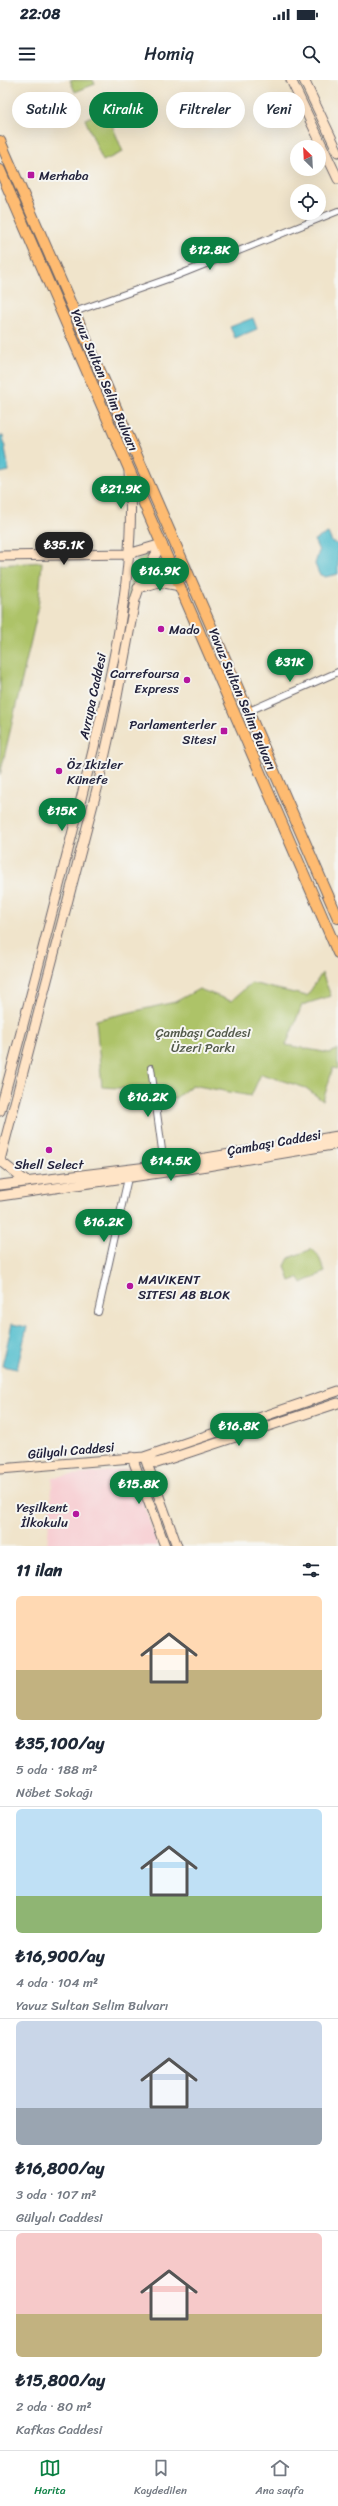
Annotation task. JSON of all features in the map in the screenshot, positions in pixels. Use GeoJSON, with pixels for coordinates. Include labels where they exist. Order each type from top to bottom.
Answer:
{"type":"FeatureCollection","features":[{"type":"Feature","properties":{"kind":"main road","name":"Yavuz Sultan Selim Bulvarı"},"geometry":{"type":"LineString","coordinates":[[0,141],[173,540],[254,721],[338,918]]}},
{"type":"Feature","properties":{"kind":"main road","name":"Yavuz Sultan Selim Bulvarı"},"geometry":{"type":"LineString","coordinates":[[0,170],[338,953]]}},
{"type":"Feature","properties":{"kind":"main road"},"geometry":{"type":"LineString","coordinates":[[162,544],[173,540]]}},
{"type":"Feature","properties":{"kind":"main road"},"geometry":{"type":"LineString","coordinates":[[249,711],[238,714],[238,721],[243,726],[254,721]]}},
{"type":"Feature","properties":{"kind":"street"},"geometry":{"type":"LineString","coordinates":[[291,80],[338,179]]}},
{"type":"Feature","properties":{"kind":"street"},"geometry":{"type":"LineString","coordinates":[[304,80],[338,152]]}},
{"type":"Feature","properties":{"kind":"street"},"geometry":{"type":"LineString","coordinates":[[74,312],[176,276],[338,210]]}},
{"type":"Feature","properties":{"kind":"street","name":"Avrupa Caddesi"},"geometry":{"type":"LineString","coordinates":[[0,1111],[96,740],[118,632],[132,516],[128,467]]}},
{"type":"Feature","properties":{"kind":"street"},"geometry":{"type":"LineString","coordinates":[[0,556],[128,554],[162,544]]}},
{"type":"Feature","properties":{"kind":"street","name":"Avrupa Caddesi"},"geometry":{"type":"LineString","coordinates":[[0,1160],[98,785],[113,718],[138,588],[149,565],[162,544]]}},
{"type":"Feature","properties":{"kind":"street"},"geometry":{"type":"LineString","coordinates":[[138,588],[159,582],[180,586]]}},
{"type":"Feature","properties":{"kind":"street"},"geometry":{"type":"LineString","coordinates":[[249,711],[338,672]]}},
{"type":"Feature","properties":{"kind":"street"},"geometry":{"type":"LineString","coordinates":[[150,1068],[164,1165]]}},
{"type":"Feature","properties":{"kind":"street","name":"Çambaşı Caddesi"},"geometry":{"type":"LineString","coordinates":[[0,1185],[164,1165],[338,1136]]}},
{"type":"Feature","properties":{"kind":"street","name":"Çambaşı Caddesi"},"geometry":{"type":"LineString","coordinates":[[0,1196],[128,1178],[338,1144]]}},
{"type":"Feature","properties":{"kind":"street"},"geometry":{"type":"LineString","coordinates":[[0,1160],[27,1182]]}},
{"type":"Feature","properties":{"kind":"street"},"geometry":{"type":"LineString","coordinates":[[98,1312],[128,1178]]}},
{"type":"Feature","properties":{"kind":"street","name":"Gülyalı Caddesi"},"geometry":{"type":"LineString","coordinates":[[0,1469],[144,1457],[338,1391]]}},
{"type":"Feature","properties":{"kind":"street","name":"Gülyalı Caddesi"},"geometry":{"type":"LineString","coordinates":[[144,1457],[150,1462],[157,1463],[338,1403]]}},
{"type":"Feature","properties":{"kind":"street"},"geometry":{"type":"LineString","coordinates":[[132,1457],[165,1546]]}},
{"type":"Feature","properties":{"kind":"street"},"geometry":{"type":"LineString","coordinates":[[144,1457],[177,1546]]}},
{"type":"Feature","properties":{"kind":"shaded area"},"geometry":{"type":"Polygon","coordinates":[[[131,1469],[158,1546],[47,1546],[53,1477],[131,1469]]]}},
{"type":"Feature","properties":{"kind":"green space"},"geometry":{"type":"Polygon","coordinates":[[[70,80],[93,80],[95,84],[75,92],[70,80]]]}},
{"type":"Feature","properties":{"kind":"green space"},"geometry":{"type":"Polygon","coordinates":[[[89,117],[89,128],[113,128],[123,152],[103,161],[85,119],[89,117]]]}},
{"type":"Feature","properties":{"kind":"green space"},"geometry":{"type":"Polygon","coordinates":[[[150,552],[138,575],[126,632],[122,631],[132,569],[138,560],[150,552]]]}},
{"type":"Feature","properties":{"kind":"green space"},"geometry":{"type":"Polygon","coordinates":[[[42,562],[38,610],[0,775],[0,565],[42,562]]]}},
{"type":"Feature","properties":{"kind":"green space","name":"Çambaşı Caddesi Üzeri Parkı"},"geometry":{"type":"Polygon","coordinates":[[[322,973],[331,996],[302,1005],[286,1045],[329,1053],[338,1049],[338,1069],[333,1068],[323,1101],[306,1088],[261,1074],[251,1096],[192,1085],[163,1108],[159,1086],[134,1089],[102,1087],[96,1020],[175,1002],[199,989],[231,1001],[251,983],[307,996],[322,973]]]}},
{"type":"Feature","properties":{"kind":"green space"},"geometry":{"type":"Polygon","coordinates":[[[312,1249],[318,1255],[325,1272],[302,1283],[298,1278],[290,1281],[285,1266],[289,1258],[312,1249]]]}},
{"type":"Feature","properties":{"kind":"water"},"geometry":{"type":"Polygon","coordinates":[[[253,318],[257,329],[235,338],[230,327],[253,318]]]}},
{"type":"Feature","properties":{"kind":"water"},"geometry":{"type":"Polygon","coordinates":[[[0,436],[3,436],[9,471],[0,473],[0,436]]]}},
{"type":"Feature","properties":{"kind":"water"},"geometry":{"type":"Polygon","coordinates":[[[328,533],[332,542],[338,544],[338,574],[325,577],[319,574],[315,564],[319,551],[314,540],[328,533]]]}},
{"type":"Feature","properties":{"kind":"water"},"geometry":{"type":"Polygon","coordinates":[[[12,1324],[27,1327],[17,1369],[2,1366],[12,1324]]]}},
{"type":"Feature","properties":{"kind":"place","name":"Merhaba"},"geometry":{"type":"Point","coordinates":[31,175]}},
{"type":"Feature","properties":{"kind":"place","name":"Mado"},"geometry":{"type":"Point","coordinates":[161,629]}},
{"type":"Feature","properties":{"kind":"place","name":"Carrefoursa Express"},"geometry":{"type":"Point","coordinates":[187,680]}},
{"type":"Feature","properties":{"kind":"place","name":"Parlamenterler Sitesi"},"geometry":{"type":"Point","coordinates":[224,731]}},
{"type":"Feature","properties":{"kind":"place","name":"Öz Ikizler Künefe"},"geometry":{"type":"Point","coordinates":[59,771]}},
{"type":"Feature","properties":{"kind":"place","name":"Shell Select"},"geometry":{"type":"Point","coordinates":[49,1150]}},
{"type":"Feature","properties":{"kind":"place","name":"MAVIKENT SITESI A8 BLOK"},"geometry":{"type":"Point","coordinates":[130,1286]}},
{"type":"Feature","properties":{"kind":"place","name":"Yeşilkent İlkokulu"},"geometry":{"type":"Point","coordinates":[76,1514]}}]}
